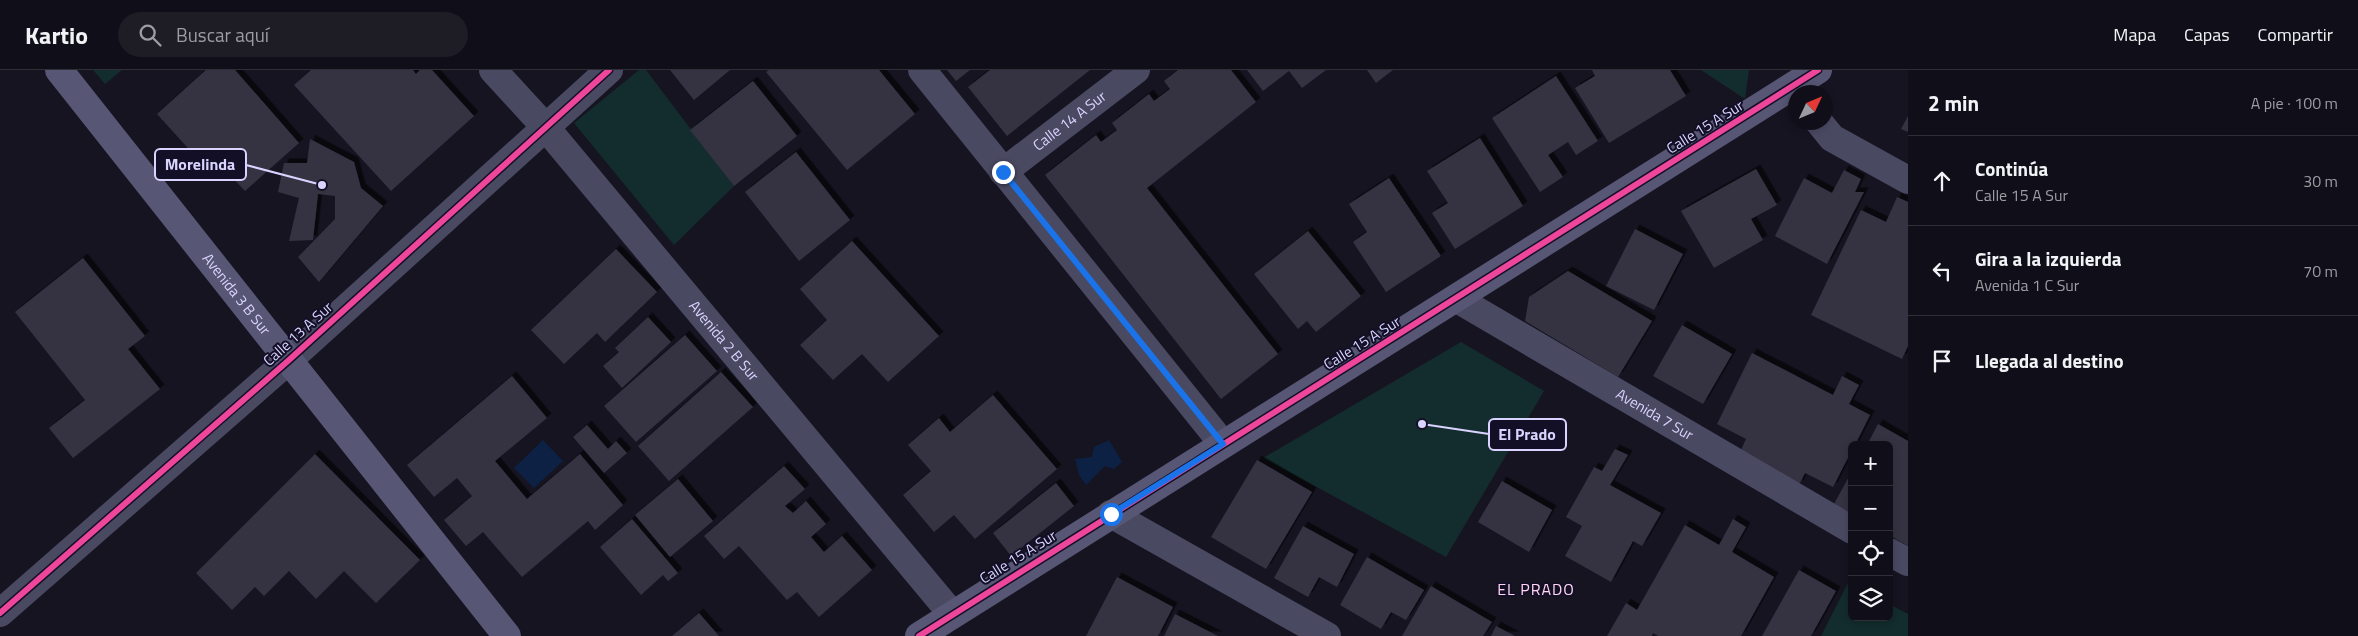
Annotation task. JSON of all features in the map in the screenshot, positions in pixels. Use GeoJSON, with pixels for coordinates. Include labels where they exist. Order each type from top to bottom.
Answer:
{"type":"FeatureCollection","features":[{"type":"Feature","properties":{"kind":"street","name":"Avenida 3 B Sur"},"geometry":{"type":"LineString","coordinates":[[59,70],[507,636]]}},
{"type":"Feature","properties":{"kind":"street","name":"Avenida 2 B Sur"},"geometry":{"type":"LineString","coordinates":[[493,70],[547,129],[952,614]]}},
{"type":"Feature","properties":{"kind":"street","name":"Calle 13 A Sur"},"geometry":{"type":"LineString","coordinates":[[0,613],[288,360],[547,129],[610,70]]}},
{"type":"Feature","properties":{"kind":"street"},"geometry":{"type":"LineString","coordinates":[[922,70],[1223,444]]}},
{"type":"Feature","properties":{"kind":"street","name":"Calle 14 A Sur"},"geometry":{"type":"LineString","coordinates":[[1003,172],[1136,70]]}},
{"type":"Feature","properties":{"kind":"street","name":"Calle 15 A Sur"},"geometry":{"type":"LineString","coordinates":[[919,636],[1111,514],[1458,299],[1790,84],[1818,70]]}},
{"type":"Feature","properties":{"kind":"street"},"geometry":{"type":"LineString","coordinates":[[1826,130],[1832,138],[1908,180]]}},
{"type":"Feature","properties":{"kind":"street","name":"Avenida 7 Sur"},"geometry":{"type":"LineString","coordinates":[[1458,299],[1848,528]]}},
{"type":"Feature","properties":{"kind":"street"},"geometry":{"type":"LineString","coordinates":[[1111,514],[1327,636]]}},
{"type":"Feature","properties":{"kind":"street"},"geometry":{"type":"LineString","coordinates":[[1893,554],[1908,562]]}},
{"type":"Feature","properties":{"kind":"green space"},"geometry":{"type":"Polygon","coordinates":[[[93,70],[122,70],[105,84],[93,70]]]}},
{"type":"Feature","properties":{"kind":"green space"},"geometry":{"type":"Polygon","coordinates":[[[639,70],[646,70],[734,186],[674,245],[574,123],[639,70]]]}},
{"type":"Feature","properties":{"kind":"green space"},"geometry":{"type":"Polygon","coordinates":[[[1701,70],[1749,70],[1745,99],[1701,70]]]}},
{"type":"Feature","properties":{"kind":"green space"},"geometry":{"type":"Polygon","coordinates":[[[1461,342],[1544,391],[1446,557],[1263,458],[1461,342]]]}},
{"type":"Feature","properties":{"kind":"green space"},"geometry":{"type":"Polygon","coordinates":[[[1848,583],[1848,621],[1893,621],[1893,606],[1908,614],[1908,636],[1821,636],[1848,583]]]}},
{"type":"Feature","properties":{"kind":"water"},"geometry":{"type":"Polygon","coordinates":[[[543,440],[563,461],[534,488],[514,468],[543,440]]]}},
{"type":"Feature","properties":{"kind":"water"},"geometry":{"type":"Polygon","coordinates":[[[1109,440],[1122,462],[1114,469],[1105,466],[1086,485],[1079,475],[1075,459],[1092,457],[1094,447],[1109,440]]]}},
{"type":"Feature","properties":{"kind":"building"},"geometry":{"type":"Polygon","coordinates":[[[206,70],[235,70],[299,143],[245,191],[225,170],[215,178],[157,114],[206,70]]]}},
{"type":"Feature","properties":{"kind":"building"},"geometry":{"type":"Polygon","coordinates":[[[311,70],[413,70],[416,74],[420,70],[432,70],[474,116],[391,191],[294,85],[311,70]]]}},
{"type":"Feature","properties":{"kind":"building"},"geometry":{"type":"Polygon","coordinates":[[[670,70],[730,70],[694,100],[670,70]]]}},
{"type":"Feature","properties":{"kind":"building"},"geometry":{"type":"Polygon","coordinates":[[[769,70],[879,70],[915,114],[847,170],[766,72],[769,70]]]}},
{"type":"Feature","properties":{"kind":"building"},"geometry":{"type":"Polygon","coordinates":[[[947,70],[970,70],[956,81],[947,70]]]}},
{"type":"Feature","properties":{"kind":"building"},"geometry":{"type":"Polygon","coordinates":[[[990,70],[1090,70],[1007,136],[968,87],[990,70]]]}},
{"type":"Feature","properties":{"kind":"building"},"geometry":{"type":"Polygon","coordinates":[[[1178,70],[1231,70],[1256,102],[1147,188],[1278,354],[1221,399],[1045,175],[1096,135],[1101,142],[1117,130],[1112,123],[1149,94],[1154,101],[1170,89],[1164,81],[1178,70]]]}},
{"type":"Feature","properties":{"kind":"building"},"geometry":{"type":"Polygon","coordinates":[[[1247,70],[1326,70],[1302,88],[1289,71],[1263,91],[1247,70]]]}},
{"type":"Feature","properties":{"kind":"building"},"geometry":{"type":"Polygon","coordinates":[[[1367,70],[1393,70],[1376,83],[1367,70]]]}},
{"type":"Feature","properties":{"kind":"building"},"geometry":{"type":"Polygon","coordinates":[[[1592,70],[1670,70],[1686,96],[1609,143],[1575,88],[1595,76],[1592,70]]]}},
{"type":"Feature","properties":{"kind":"building"},"geometry":{"type":"Polygon","coordinates":[[[1556,76],[1598,141],[1576,155],[1568,142],[1548,155],[1563,177],[1540,192],[1492,118],[1556,76]]]}},
{"type":"Feature","properties":{"kind":"building"},"geometry":{"type":"Polygon","coordinates":[[[753,81],[797,136],[734,186],[690,130],[753,81]]]}},
{"type":"Feature","properties":{"kind":"building"},"geometry":{"type":"Polygon","coordinates":[[[1908,116],[1908,132],[1901,129],[1908,116]]]}},
{"type":"Feature","properties":{"kind":"building"},"geometry":{"type":"Polygon","coordinates":[[[1480,138],[1523,206],[1455,249],[1432,213],[1448,203],[1427,171],[1480,138]]]}},
{"type":"Feature","properties":{"kind":"building"},"geometry":{"type":"Polygon","coordinates":[[[310,139],[354,162],[361,188],[383,206],[319,282],[298,257],[335,219],[335,196],[318,194],[313,240],[289,241],[299,198],[278,192],[284,163],[307,163],[310,139]]]}},
{"type":"Feature","properties":{"kind":"building"},"geometry":{"type":"Polygon","coordinates":[[[796,152],[850,220],[799,261],[745,192],[796,152]]]}},
{"type":"Feature","properties":{"kind":"building"},"geometry":{"type":"Polygon","coordinates":[[[1756,169],[1777,205],[1751,219],[1763,240],[1714,268],[1681,211],[1756,169]]]}},
{"type":"Feature","properties":{"kind":"building"},"geometry":{"type":"Polygon","coordinates":[[[1844,170],[1861,179],[1855,192],[1864,192],[1827,264],[1775,236],[1804,178],[1832,193],[1844,170]]]}},
{"type":"Feature","properties":{"kind":"building"},"geometry":{"type":"Polygon","coordinates":[[[1389,178],[1441,256],[1386,292],[1353,242],[1367,232],[1349,204],[1389,178]]]}},
{"type":"Feature","properties":{"kind":"building"},"geometry":{"type":"Polygon","coordinates":[[[1897,197],[1908,202],[1908,346],[1902,359],[1811,315],[1861,210],[1886,222],[1897,197]]]}},
{"type":"Feature","properties":{"kind":"building"},"geometry":{"type":"Polygon","coordinates":[[[1635,229],[1683,254],[1654,310],[1606,286],[1635,229]]]}},
{"type":"Feature","properties":{"kind":"building"},"geometry":{"type":"Polygon","coordinates":[[[1308,231],[1361,296],[1316,332],[1307,321],[1298,329],[1254,274],[1308,231]]]}},
{"type":"Feature","properties":{"kind":"building"},"geometry":{"type":"Polygon","coordinates":[[[852,241],[939,336],[888,382],[862,354],[833,380],[800,345],[827,320],[800,289],[852,241]]]}},
{"type":"Feature","properties":{"kind":"building"},"geometry":{"type":"Polygon","coordinates":[[[616,249],[657,292],[605,342],[597,333],[564,364],[531,330],[616,249]]]}},
{"type":"Feature","properties":{"kind":"building"},"geometry":{"type":"Polygon","coordinates":[[[83,258],[145,336],[128,349],[160,389],[73,458],[49,428],[85,400],[15,312],[83,258]]]}},
{"type":"Feature","properties":{"kind":"building"},"geometry":{"type":"Polygon","coordinates":[[[1568,271],[1652,321],[1618,377],[1525,321],[1529,297],[1568,271]]]}},
{"type":"Feature","properties":{"kind":"building"},"geometry":{"type":"Polygon","coordinates":[[[648,317],[671,342],[622,388],[603,366],[619,352],[615,348],[648,317]]]}},
{"type":"Feature","properties":{"kind":"building"},"geometry":{"type":"Polygon","coordinates":[[[1682,325],[1732,354],[1703,404],[1653,376],[1682,325]]]}},
{"type":"Feature","properties":{"kind":"building"},"geometry":{"type":"Polygon","coordinates":[[[685,335],[717,371],[636,442],[604,406],[685,335]]]}},
{"type":"Feature","properties":{"kind":"building"},"geometry":{"type":"Polygon","coordinates":[[[1752,353],[1833,395],[1842,376],[1859,385],[1849,404],[1870,415],[1857,441],[1848,441],[1848,458],[1833,487],[1805,473],[1799,485],[1739,454],[1746,439],[1717,424],[1752,353]]]}},
{"type":"Feature","properties":{"kind":"building"},"geometry":{"type":"Polygon","coordinates":[[[721,372],[753,407],[669,481],[638,446],[721,372]]]}},
{"type":"Feature","properties":{"kind":"building"},"geometry":{"type":"Polygon","coordinates":[[[512,376],[547,418],[495,461],[527,499],[580,454],[623,505],[595,530],[588,521],[522,577],[483,532],[466,546],[444,520],[472,496],[457,478],[434,497],[407,465],[512,376]]]}},
{"type":"Feature","properties":{"kind":"building"},"geometry":{"type":"Polygon","coordinates":[[[993,395],[1057,469],[975,539],[954,515],[934,532],[903,495],[931,471],[908,445],[939,418],[950,432],[993,395]]]}},
{"type":"Feature","properties":{"kind":"building"},"geometry":{"type":"Polygon","coordinates":[[[1878,424],[1908,441],[1908,546],[1893,537],[1893,441],[1869,441],[1878,424]]]}},
{"type":"Feature","properties":{"kind":"building"},"geometry":{"type":"Polygon","coordinates":[[[587,425],[608,449],[616,441],[627,453],[604,473],[573,437],[587,425]]]}},
{"type":"Feature","properties":{"kind":"building"},"geometry":{"type":"Polygon","coordinates":[[[1615,449],[1628,455],[1610,485],[1661,513],[1642,546],[1633,541],[1611,582],[1565,556],[1582,526],[1566,517],[1594,467],[1602,471],[1615,449]]]}},
{"type":"Feature","properties":{"kind":"building"},"geometry":{"type":"Polygon","coordinates":[[[315,454],[420,560],[376,603],[344,571],[316,599],[289,571],[264,596],[255,587],[232,610],[196,573],[315,454]]]}},
{"type":"Feature","properties":{"kind":"building"},"geometry":{"type":"Polygon","coordinates":[[[1257,460],[1312,492],[1266,569],[1211,537],[1257,460]]]}},
{"type":"Feature","properties":{"kind":"building"},"geometry":{"type":"Polygon","coordinates":[[[784,466],[805,489],[785,506],[793,513],[806,501],[826,524],[811,537],[824,552],[842,536],[872,570],[819,617],[797,592],[787,600],[739,546],[724,559],[704,536],[784,466]]]}},
{"type":"Feature","properties":{"kind":"building"},"geometry":{"type":"Polygon","coordinates":[[[1848,478],[1848,512],[1834,504],[1848,478]]]}},
{"type":"Feature","properties":{"kind":"building"},"geometry":{"type":"Polygon","coordinates":[[[678,479],[713,521],[670,557],[635,515],[678,479]]]}},
{"type":"Feature","properties":{"kind":"building"},"geometry":{"type":"Polygon","coordinates":[[[1502,481],[1552,510],[1529,552],[1478,522],[1502,481]]]}},
{"type":"Feature","properties":{"kind":"building"},"geometry":{"type":"Polygon","coordinates":[[[1056,483],[1074,506],[1011,556],[993,533],[1056,483]]]}},
{"type":"Feature","properties":{"kind":"building"},"geometry":{"type":"Polygon","coordinates":[[[632,519],[678,573],[668,581],[663,575],[641,595],[600,547],[632,519]]]}},
{"type":"Feature","properties":{"kind":"building"},"geometry":{"type":"Polygon","coordinates":[[[1733,519],[1746,527],[1732,552],[1774,577],[1741,636],[1658,636],[1653,633],[1652,636],[1607,636],[1626,603],[1637,610],[1685,525],[1719,545],[1733,519]]]}},
{"type":"Feature","properties":{"kind":"building"},"geometry":{"type":"Polygon","coordinates":[[[1303,526],[1354,554],[1337,587],[1319,577],[1308,597],[1274,578],[1303,526]]]}},
{"type":"Feature","properties":{"kind":"building"},"geometry":{"type":"Polygon","coordinates":[[[1367,557],[1424,590],[1406,620],[1391,612],[1381,629],[1340,605],[1367,557]]]}},
{"type":"Feature","properties":{"kind":"building"},"geometry":{"type":"Polygon","coordinates":[[[1799,570],[1836,591],[1811,636],[1762,636],[1799,570]]]}},
{"type":"Feature","properties":{"kind":"building"},"geometry":{"type":"Polygon","coordinates":[[[1117,577],[1173,607],[1158,636],[1086,636],[1117,577]]]}},
{"type":"Feature","properties":{"kind":"building"},"geometry":{"type":"Polygon","coordinates":[[[1431,586],[1492,622],[1483,636],[1402,636],[1431,586]]]}},
{"type":"Feature","properties":{"kind":"building"},"geometry":{"type":"Polygon","coordinates":[[[699,613],[719,636],[672,636],[699,613]]]}},
{"type":"Feature","properties":{"kind":"building"},"geometry":{"type":"Polygon","coordinates":[[[1175,614],[1218,636],[1164,636],[1175,614]]]}},
{"type":"Feature","properties":{"kind":"building"},"geometry":{"type":"Polygon","coordinates":[[[1496,626],[1515,636],[1491,636],[1496,626]]]}},
{"type":"Feature","properties":{"kind":"cycle path"},"geometry":{"type":"LineString","coordinates":[[0,613],[289,360],[609,70]]}},
{"type":"Feature","properties":{"kind":"cycle path"},"geometry":{"type":"LineString","coordinates":[[919,636],[1818,70]]}},
{"type":"Feature","properties":{"kind":"place","name":"Morelinda"},"geometry":{"type":"Point","coordinates":[322,185]}},
{"type":"Feature","properties":{"kind":"place","name":"El Prado"},"geometry":{"type":"Point","coordinates":[1422,424]}},
{"type":"Feature","properties":{"kind":"district","name":"EL PRADO"},"geometry":{"type":"Point","coordinates":[1536,589]}},
{"type":"Feature","properties":{"kind":"route"},"geometry":{"type":"LineString","coordinates":[[1003,172],[1223,444],[1111,514]]}}]}
